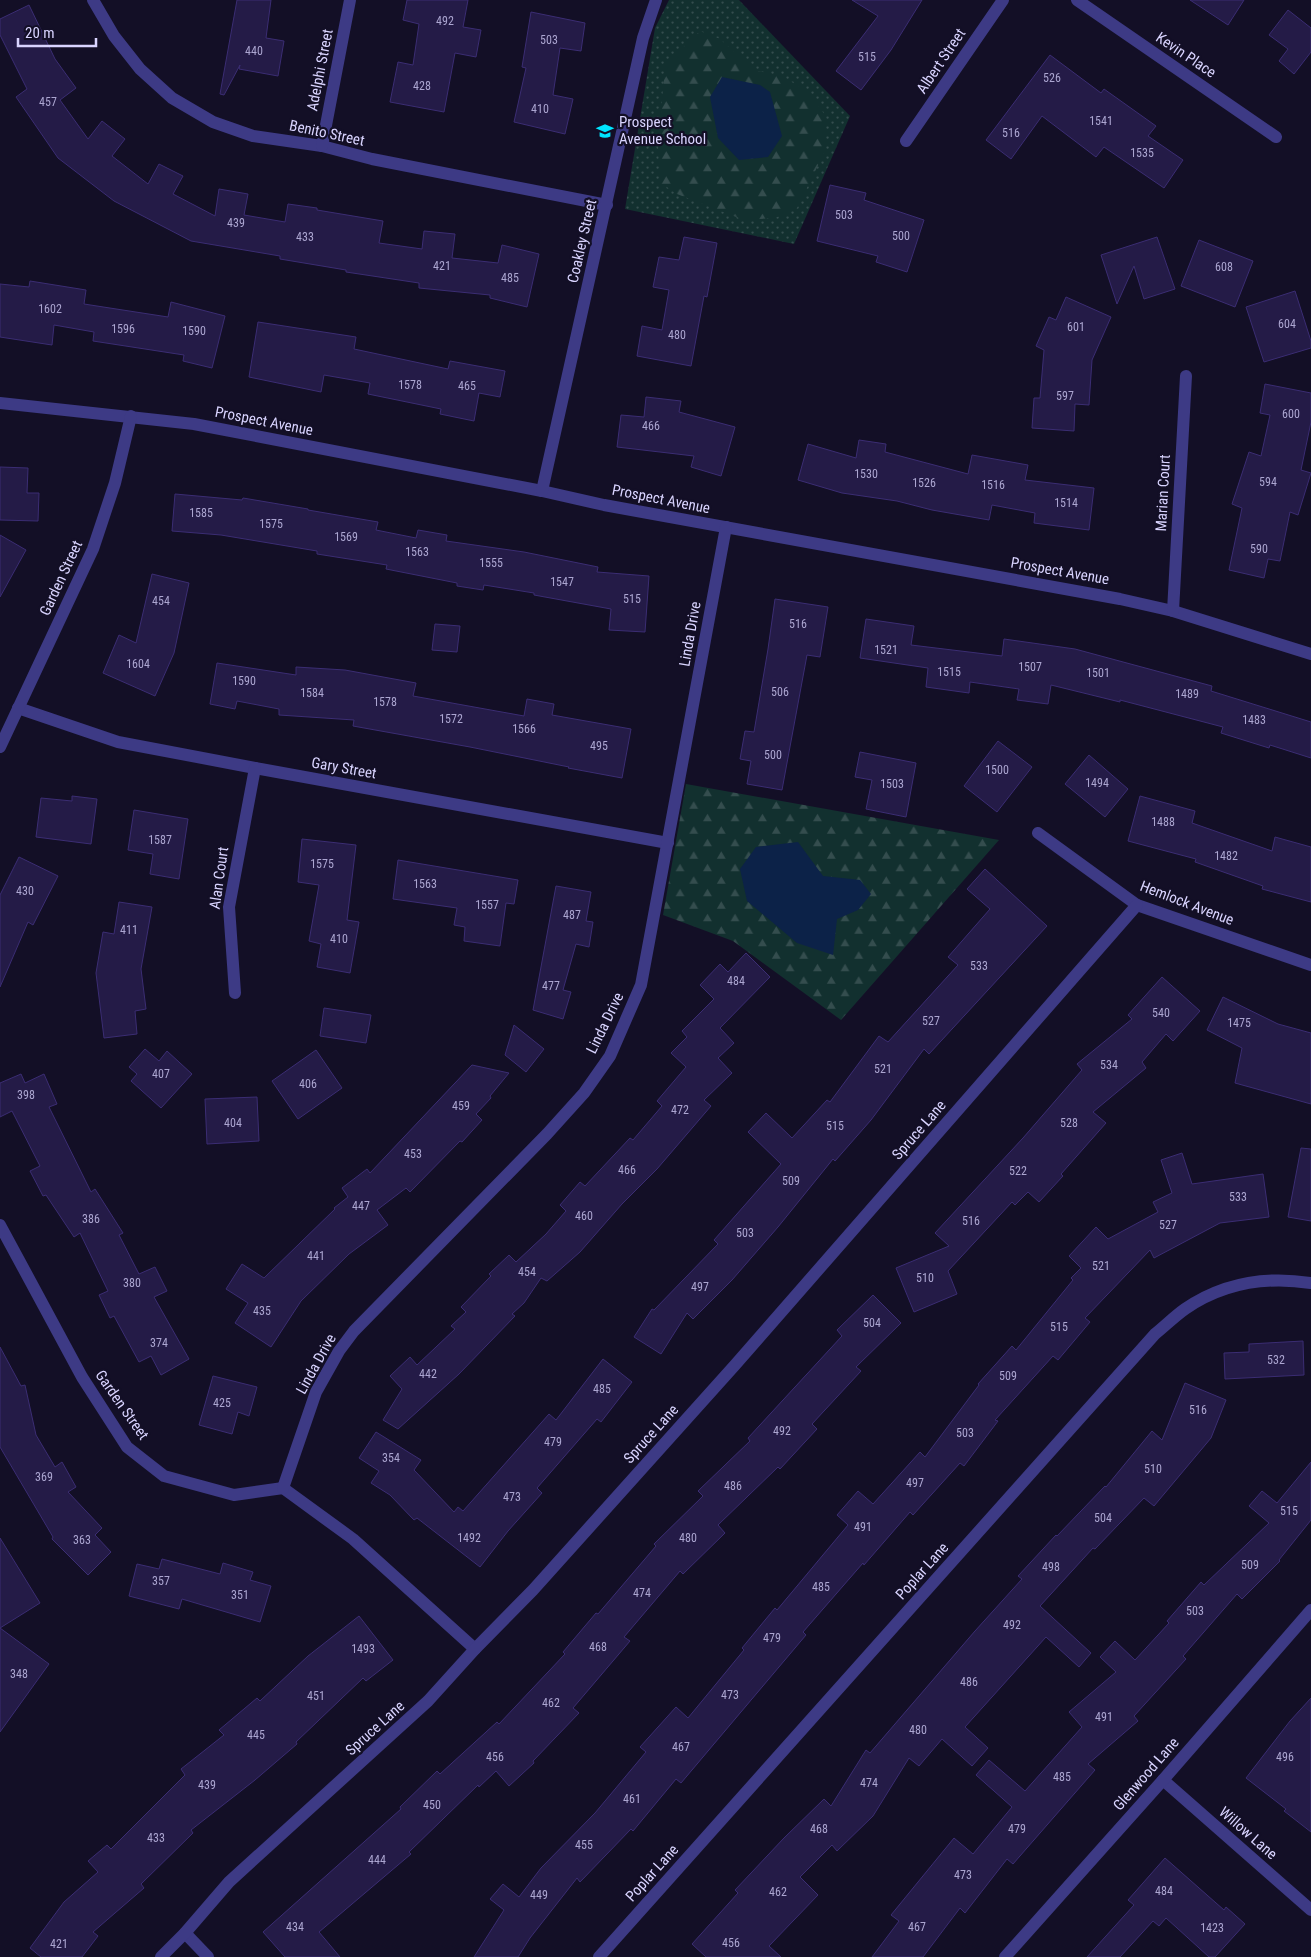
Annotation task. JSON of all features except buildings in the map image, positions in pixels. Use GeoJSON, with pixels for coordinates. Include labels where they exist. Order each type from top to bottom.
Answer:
{"type":"FeatureCollection","features":[{"type":"Feature","properties":{"kind":"street","name":"Benito Street"},"geometry":{"type":"LineString","coordinates":[[93,0],[114,36],[140,69],[172,98],[213,122],[253,136],[322,146],[372,159],[607,205]]}},
{"type":"Feature","properties":{"kind":"street","name":"Adelphi Street"},"geometry":{"type":"LineString","coordinates":[[322,146],[350,0]]}},
{"type":"Feature","properties":{"kind":"street","name":"Coakley Street"},"geometry":{"type":"LineString","coordinates":[[542,491],[643,38],[656,0]]}},
{"type":"Feature","properties":{"kind":"street","name":"Albert Street"},"geometry":{"type":"LineString","coordinates":[[906,141],[1003,0]]}},
{"type":"Feature","properties":{"kind":"street","name":"Kevin Place"},"geometry":{"type":"LineString","coordinates":[[1077,0],[1276,137]]}},
{"type":"Feature","properties":{"kind":"street","name":"Marian Court"},"geometry":{"type":"LineString","coordinates":[[1173,611],[1186,376]]}},
{"type":"Feature","properties":{"kind":"street","name":"Prospect Avenue"},"geometry":{"type":"LineString","coordinates":[[0,403],[194,424],[542,491],[604,505],[1120,599],[1173,611],[1311,654]]}},
{"type":"Feature","properties":{"kind":"street","name":"Garden Street"},"geometry":{"type":"LineString","coordinates":[[0,747],[93,549],[115,483],[131,416]]}},
{"type":"Feature","properties":{"kind":"street","name":"Linda Drive"},"geometry":{"type":"LineString","coordinates":[[283,1488],[316,1392],[339,1351],[354,1331],[547,1134],[584,1093],[610,1056],[641,985],[726,527]]}},
{"type":"Feature","properties":{"kind":"street","name":"Gary Street"},"geometry":{"type":"LineString","coordinates":[[18,708],[118,742],[668,843]]}},
{"type":"Feature","properties":{"kind":"street","name":"Alan Court"},"geometry":{"type":"LineString","coordinates":[[235,993],[229,907],[254,768]]}},
{"type":"Feature","properties":{"kind":"street","name":"Hemlock Avenue"},"geometry":{"type":"LineString","coordinates":[[1038,832],[1137,905],[1311,965]]}},
{"type":"Feature","properties":{"kind":"street","name":"Spruce Lane"},"geometry":{"type":"LineString","coordinates":[[161,1957],[185,1933],[229,1882],[428,1701],[539,1583],[735,1366],[1137,905]]}},
{"type":"Feature","properties":{"kind":"street","name":"Garden Street"},"geometry":{"type":"LineString","coordinates":[[0,1225],[82,1376],[127,1446],[164,1476],[234,1495],[283,1488]]}},
{"type":"Feature","properties":{"kind":"street","name":"Poplar Lane"},"geometry":{"type":"LineString","coordinates":[[599,1957],[1155,1334],[1185,1309],[1216,1292],[1253,1281],[1290,1280],[1311,1283]]}},
{"type":"Feature","properties":{"kind":"street"},"geometry":{"type":"LineString","coordinates":[[283,1488],[352,1539],[475,1649]]}},
{"type":"Feature","properties":{"kind":"street","name":"Glenwood Lane"},"geometry":{"type":"LineString","coordinates":[[1005,1957],[1164,1780],[1311,1610]]}},
{"type":"Feature","properties":{"kind":"street","name":"Willow Lane"},"geometry":{"type":"LineString","coordinates":[[1164,1780],[1311,1910]]}},
{"type":"Feature","properties":{"kind":"street"},"geometry":{"type":"LineString","coordinates":[[185,1933],[208,1957]]}},
{"type":"Feature","properties":{"kind":"green space"},"geometry":{"type":"Polygon","coordinates":[[[669,0],[739,0],[850,116],[794,244],[625,209],[655,28],[669,0]]]}},
{"type":"Feature","properties":{"kind":"green space"},"geometry":{"type":"Polygon","coordinates":[[[700,31],[720,39],[754,70],[782,76],[808,92],[825,115],[825,151],[797,208],[775,218],[744,220],[677,194],[661,183],[658,150],[665,65],[700,31]]]}},
{"type":"Feature","properties":{"kind":"green space"},"geometry":{"type":"Polygon","coordinates":[[[686,784],[999,840],[841,1020],[733,941],[663,915],[686,784]]]}},
{"type":"Feature","properties":{"kind":"water"},"geometry":{"type":"Polygon","coordinates":[[[722,77],[760,85],[770,92],[782,136],[768,157],[739,160],[718,138],[710,97],[722,77]]]}},
{"type":"Feature","properties":{"kind":"water"},"geometry":{"type":"Polygon","coordinates":[[[798,842],[823,876],[860,880],[871,894],[858,910],[837,919],[833,955],[797,943],[747,901],[740,869],[756,847],[798,842]]]}},
{"type":"Feature","properties":{"kind":"place","name":"Prospect Avenue School"},"geometry":{"type":"Point","coordinates":[605,131]}}]}
